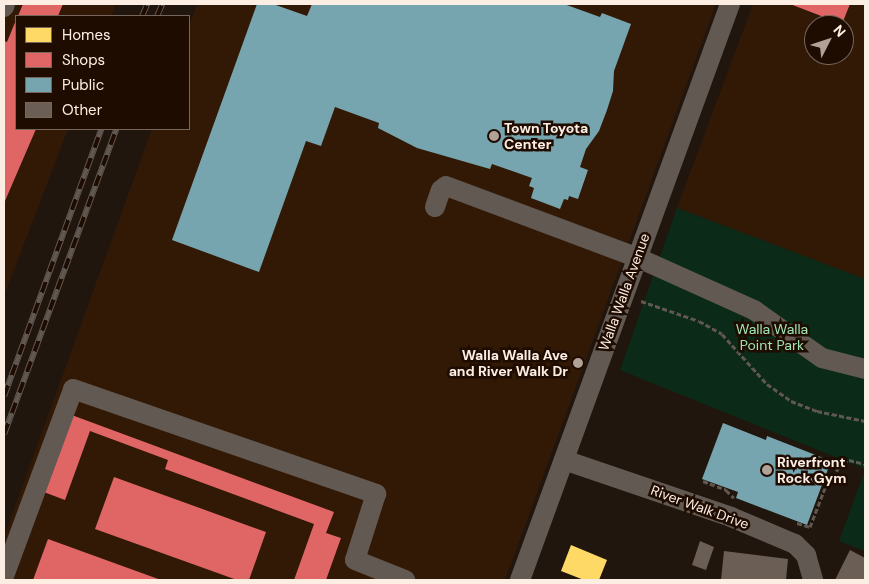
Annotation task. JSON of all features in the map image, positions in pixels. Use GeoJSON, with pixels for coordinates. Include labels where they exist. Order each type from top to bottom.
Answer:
{"type":"FeatureCollection","features":[{"type":"Feature","properties":{"kind":"street","name":"Walla Walla Avenue"},"geometry":{"type":"LineString","coordinates":[[520,580],[636,257],[730,4]]}},
{"type":"Feature","properties":{"kind":"street"},"geometry":{"type":"LineString","coordinates":[[435,207],[440,190],[446,186],[636,257],[754,310],[822,358],[865,369]]}},
{"type":"Feature","properties":{"kind":"street"},"geometry":{"type":"LineString","coordinates":[[4,576],[73,389],[376,494],[355,560],[405,580]]}},
{"type":"Feature","properties":{"kind":"street","name":"River Walk Drive"},"geometry":{"type":"LineString","coordinates":[[564,460],[731,517],[795,544],[806,555],[813,580]]}},
{"type":"Feature","properties":{"kind":"path"},"geometry":{"type":"LineString","coordinates":[[623,293],[699,321],[722,334],[767,384],[791,401],[817,411],[865,421]]}},
{"type":"Feature","properties":{"kind":"path"},"geometry":{"type":"LineString","coordinates":[[792,521],[810,527],[826,485],[835,478],[836,471],[848,460],[865,464]]}},
{"type":"Feature","properties":{"kind":"path"},"geometry":{"type":"LineString","coordinates":[[703,481],[726,490],[739,504]]}},
{"type":"Feature","properties":{"kind":"shaded area"},"geometry":{"type":"Polygon","coordinates":[[[4,4],[116,4],[111,15],[15,15],[15,130],[68,130],[4,296],[4,4]]]}},
{"type":"Feature","properties":{"kind":"shaded area"},"geometry":{"type":"Polygon","coordinates":[[[197,4],[716,4],[505,580],[4,580],[4,537],[152,130],[190,130],[190,24],[197,4]]]}},
{"type":"Feature","properties":{"kind":"shaded area"},"geometry":{"type":"Polygon","coordinates":[[[753,4],[865,4],[865,279],[677,208],[753,4]]]}},
{"type":"Feature","properties":{"kind":"green space","name":"Walla Walla Point Park"},"geometry":{"type":"Polygon","coordinates":[[[677,208],[865,279],[865,469],[620,370],[677,208]]]}},
{"type":"Feature","properties":{"kind":"green space"},"geometry":{"type":"Polygon","coordinates":[[[865,470],[865,551],[839,541],[865,470]]]}},
{"type":"Feature","properties":{"kind":"building: Homes"},"geometry":{"type":"Polygon","coordinates":[[[571,545],[607,560],[599,580],[584,580],[561,571],[571,545]]]}},
{"type":"Feature","properties":{"kind":"building: Shops"},"geometry":{"type":"Polygon","coordinates":[[[23,4],[63,4],[58,15],[18,15],[23,4]]]}},
{"type":"Feature","properties":{"kind":"building: Shops"},"geometry":{"type":"Polygon","coordinates":[[[790,4],[850,4],[846,15],[819,15],[790,4]]]}},
{"type":"Feature","properties":{"kind":"building: Shops"},"geometry":{"type":"Polygon","coordinates":[[[15,22],[15,130],[36,130],[5,201],[4,41],[7,42],[15,22]]]}},
{"type":"Feature","properties":{"kind":"building: Shops"},"geometry":{"type":"Polygon","coordinates":[[[69,414],[334,512],[326,533],[341,538],[326,580],[294,580],[314,524],[165,469],[168,460],[90,431],[65,500],[41,491],[69,414]]]}},
{"type":"Feature","properties":{"kind":"building: Shops"},"geometry":{"type":"Polygon","coordinates":[[[114,477],[266,532],[249,580],[237,580],[95,529],[114,477]]]}},
{"type":"Feature","properties":{"kind":"building: Shops"},"geometry":{"type":"Polygon","coordinates":[[[48,539],[161,580],[33,580],[48,539]]]}},
{"type":"Feature","properties":{"kind":"building: Public","name":"Town Toyota Center"},"geometry":{"type":"Polygon","coordinates":[[[257,4],[273,4],[307,16],[312,4],[564,4],[600,17],[602,13],[631,24],[614,71],[613,91],[607,110],[599,131],[586,149],[580,167],[588,170],[578,199],[569,196],[568,200],[564,199],[560,209],[531,198],[534,188],[529,186],[532,178],[492,164],[490,169],[417,148],[378,128],[379,123],[335,107],[321,146],[306,141],[259,272],[172,240],[257,4]]]}},
{"type":"Feature","properties":{"kind":"building: Public","name":"Riverfront Rock Gym"},"geometry":{"type":"Polygon","coordinates":[[[723,423],[766,440],[767,436],[831,461],[807,525],[736,498],[738,492],[702,479],[723,423]]]}},
{"type":"Feature","properties":{"kind":"building: Other"},"geometry":{"type":"Polygon","coordinates":[[[700,541],[714,547],[706,570],[692,565],[700,541]]]}},
{"type":"Feature","properties":{"kind":"building: Other"},"geometry":{"type":"Polygon","coordinates":[[[850,550],[865,558],[865,580],[835,580],[850,550]]]}},
{"type":"Feature","properties":{"kind":"building: Other"},"geometry":{"type":"Polygon","coordinates":[[[724,551],[788,559],[786,580],[721,580],[724,551]]]}},
{"type":"Feature","properties":{"kind":"railway"},"geometry":{"type":"LineString","coordinates":[[142,15],[147,4]]}},
{"type":"Feature","properties":{"kind":"railway"},"geometry":{"type":"LineString","coordinates":[[157,15],[162,4]]}},
{"type":"Feature","properties":{"kind":"railway"},"geometry":{"type":"LineString","coordinates":[[4,396],[101,130]]}},
{"type":"Feature","properties":{"kind":"railway"},"geometry":{"type":"LineString","coordinates":[[4,434],[116,130]]}},
{"type":"Feature","properties":{"kind":"place","name":"Town Toyota Center"},"geometry":{"type":"Point","coordinates":[494,136]}},
{"type":"Feature","properties":{"kind":"place","name":"Walla Walla Ave and River Walk Dr"},"geometry":{"type":"Point","coordinates":[578,363]}},
{"type":"Feature","properties":{"kind":"place","name":"Riverfront Rock Gym"},"geometry":{"type":"Point","coordinates":[767,470]}}]}
